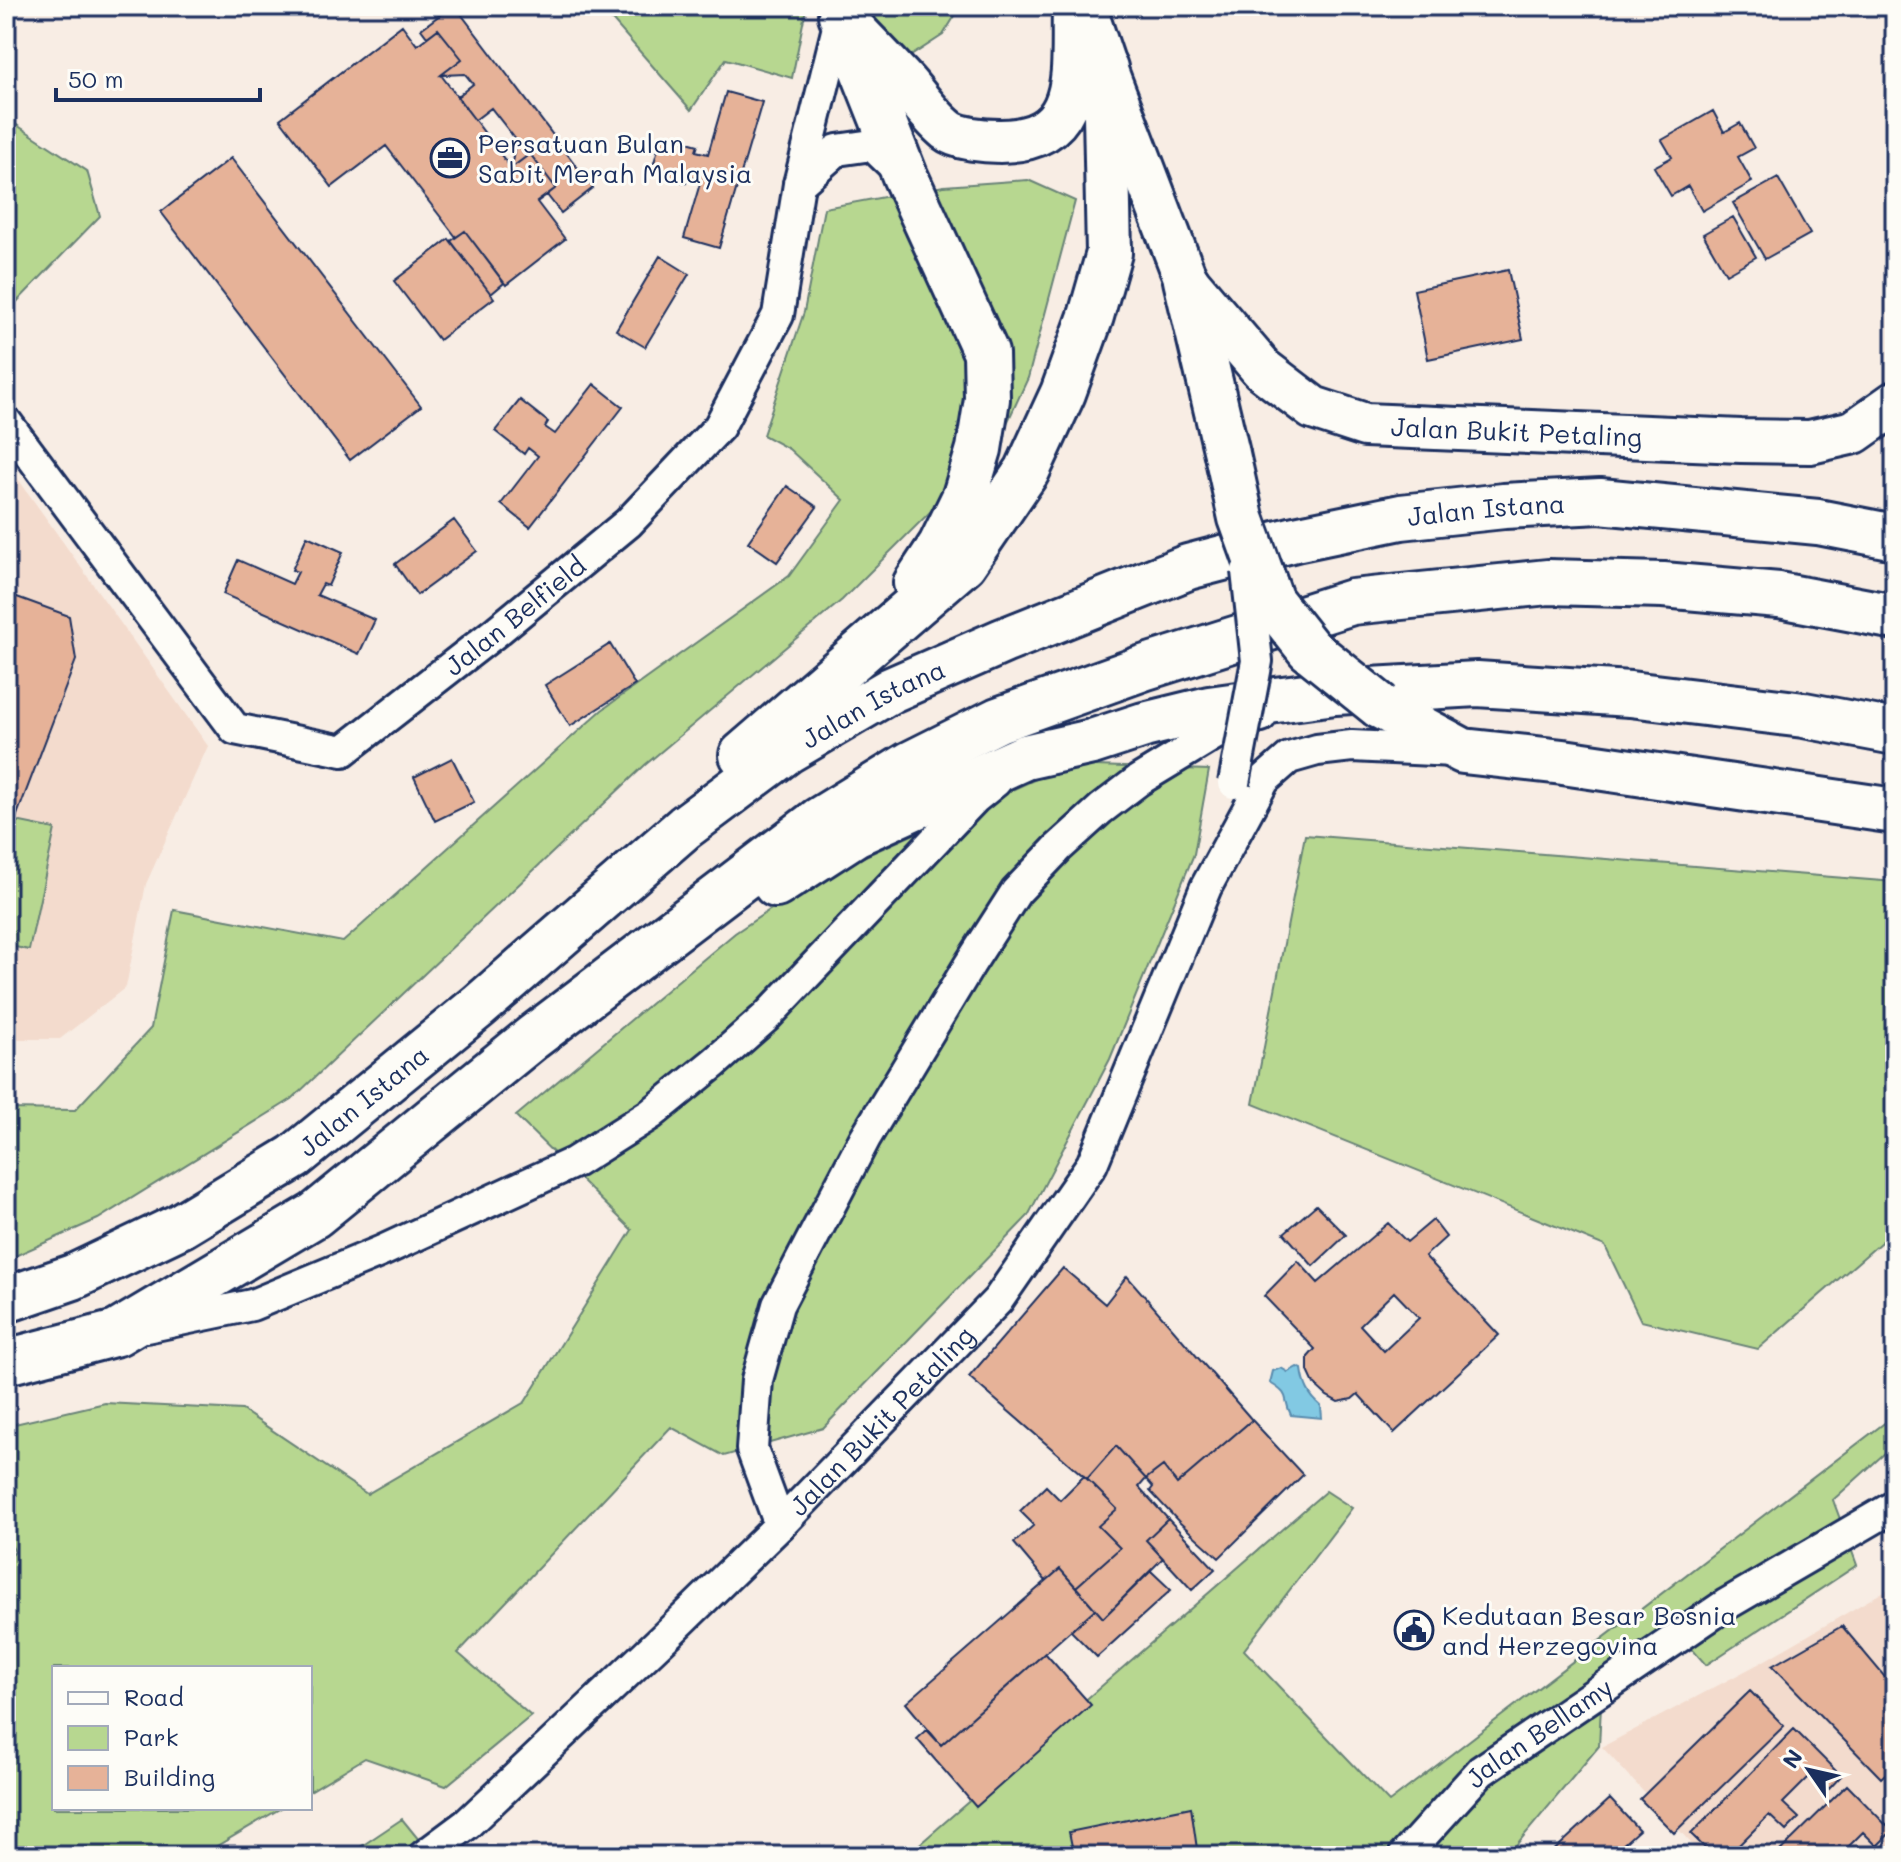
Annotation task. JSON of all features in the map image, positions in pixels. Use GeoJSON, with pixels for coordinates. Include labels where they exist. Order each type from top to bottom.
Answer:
{"type":"FeatureCollection","features":[{"type":"Feature","properties":{"kind":"main road"},"geometry":{"type":"LineString","coordinates":[[838,11],[949,132],[982,141],[1011,141],[1050,129],[1061,116],[1069,98],[1072,75],[1074,6]]}},
{"type":"Feature","properties":{"kind":"main road","name":"Jalan Bukit Petaling"},"geometry":{"type":"LineString","coordinates":[[1084,6],[1186,280],[1262,369],[1313,408],[1365,425],[1810,442],[1854,432],[1895,403]]}},
{"type":"Feature","properties":{"kind":"main road"},"geometry":{"type":"LineString","coordinates":[[838,11],[905,176],[986,353],[987,399],[979,449],[965,496],[941,545],[881,634]]}},
{"type":"Feature","properties":{"kind":"main road"},"geometry":{"type":"LineString","coordinates":[[565,931],[698,793],[964,563],[1027,471],[1063,393],[1091,316],[1109,253],[1105,68]]}},
{"type":"Feature","properties":{"kind":"main road"},"geometry":{"type":"LineString","coordinates":[[1186,280],[1241,518],[1271,601],[1309,649],[1380,706],[1463,751],[1563,762],[1895,811]]}},
{"type":"Feature","properties":{"kind":"main road","name":"Jalan Istana"},"geometry":{"type":"LineString","coordinates":[[6,1300],[73,1277],[180,1226],[294,1157],[467,1016],[685,827],[787,751],[891,690],[1003,641],[1188,567],[1295,539],[1401,517],[1504,506],[1600,501],[1818,522],[1895,537]]}},
{"type":"Feature","properties":{"kind":"main road"},"geometry":{"type":"LineString","coordinates":[[6,1362],[117,1333],[315,1215],[532,1038],[819,820],[910,764],[1013,715],[1143,668],[1352,602],[1548,582],[1663,585],[1779,595],[1895,617]]}},
{"type":"Feature","properties":{"kind":"main road"},"geometry":{"type":"LineString","coordinates":[[532,1038],[855,834],[1025,757],[1209,709],[1335,692],[1477,684],[1630,694],[1804,715],[1895,732]]}},
{"type":"Feature","properties":{"kind":"street","name":"Jalan Belfield"},"geometry":{"type":"LineString","coordinates":[[6,422],[235,729],[343,751],[497,631],[628,523],[719,427],[778,315],[799,184],[838,11]]}},
{"type":"Feature","properties":{"kind":"street"},"geometry":{"type":"LineString","coordinates":[[799,184],[837,150],[872,145],[905,176]]}},
{"type":"Feature","properties":{"kind":"street","name":"Jalan Bukit Petaling"},"geometry":{"type":"LineString","coordinates":[[1206,887],[1234,783],[1257,661],[1241,518]]}},
{"type":"Feature","properties":{"kind":"street"},"geometry":{"type":"LineString","coordinates":[[780,1525],[752,1449],[757,1380],[778,1305],[865,1138],[1016,892],[1058,848],[1139,780],[1228,726],[1335,692]]}},
{"type":"Feature","properties":{"kind":"street","name":"Jalan Bukit Petaling"},"geometry":{"type":"LineString","coordinates":[[424,1856],[467,1824],[780,1525],[998,1300],[1092,1164],[1206,887],[1264,780],[1289,758],[1317,750],[1352,746],[1463,751]]}},
{"type":"Feature","properties":{"kind":"street"},"geometry":{"type":"LineString","coordinates":[[117,1333],[252,1305],[382,1251],[575,1162],[651,1114],[766,1017],[975,798],[1025,757]]}},
{"type":"Feature","properties":{"kind":"street","name":"Jalan Bellamy"},"geometry":{"type":"LineString","coordinates":[[1404,1856],[1481,1771],[1727,1604],[1895,1506]]}},
{"type":"Feature","properties":{"kind":"shaded area"},"geometry":{"type":"Polygon","coordinates":[[[6,462],[208,746],[146,884],[126,987],[60,1039],[6,1039],[6,462]]]}},
{"type":"Feature","properties":{"kind":"shaded area"},"geometry":{"type":"Polygon","coordinates":[[[1895,1585],[1895,1856],[1703,1856],[1602,1747],[1762,1662],[1895,1585]]]}},
{"type":"Feature","properties":{"kind":"green space"},"geometry":{"type":"Polygon","coordinates":[[[600,6],[810,6],[805,13],[792,78],[726,59],[691,110],[600,6]]]}},
{"type":"Feature","properties":{"kind":"green space"},"geometry":{"type":"Polygon","coordinates":[[[868,6],[961,6],[943,35],[903,61],[868,6]]]}},
{"type":"Feature","properties":{"kind":"green space"},"geometry":{"type":"Polygon","coordinates":[[[6,118],[87,171],[100,216],[6,313],[6,118]]]}},
{"type":"Feature","properties":{"kind":"green space"},"geometry":{"type":"Polygon","coordinates":[[[1028,180],[1075,201],[1028,378],[997,445],[842,600],[645,765],[292,1099],[98,1219],[6,1260],[6,1109],[75,1110],[151,1028],[174,910],[343,942],[602,710],[789,576],[844,500],[789,449],[763,435],[804,312],[824,208],[944,186],[1028,180]]]}},
{"type":"Feature","properties":{"kind":"green space"},"geometry":{"type":"Polygon","coordinates":[[[1067,765],[1209,770],[1194,854],[1110,1059],[1028,1216],[823,1428],[724,1456],[671,1427],[458,1653],[531,1716],[446,1786],[365,1758],[312,1790],[312,1666],[52,1666],[52,1810],[278,1810],[200,1856],[6,1856],[6,1560],[15,1552],[6,1536],[6,1426],[105,1403],[242,1410],[367,1494],[525,1402],[632,1230],[516,1116],[735,933],[821,876],[1067,765]]]}},
{"type":"Feature","properties":{"kind":"green space"},"geometry":{"type":"Polygon","coordinates":[[[6,819],[55,829],[29,950],[6,945],[6,819]]]}},
{"type":"Feature","properties":{"kind":"green space"},"geometry":{"type":"Polygon","coordinates":[[[1305,835],[1895,882],[1895,1230],[1758,1349],[1641,1321],[1605,1246],[1253,1104],[1305,835]]]}},
{"type":"Feature","properties":{"kind":"green space"},"geometry":{"type":"Polygon","coordinates":[[[1895,1415],[1895,1444],[1833,1500],[1857,1565],[1706,1665],[1680,1635],[1602,1685],[1599,1746],[1507,1856],[906,1856],[1326,1491],[1352,1508],[1244,1650],[1389,1802],[1895,1415]]]}},
{"type":"Feature","properties":{"kind":"green space"},"geometry":{"type":"Polygon","coordinates":[[[402,1819],[432,1856],[347,1856],[402,1819]]]}},
{"type":"Feature","properties":{"kind":"water"},"geometry":{"type":"Polygon","coordinates":[[[1297,1367],[1302,1369],[1308,1390],[1321,1406],[1322,1418],[1291,1415],[1284,1394],[1270,1383],[1273,1371],[1281,1368],[1288,1372],[1297,1367]]]}},
{"type":"Feature","properties":{"kind":"building"},"geometry":{"type":"Polygon","coordinates":[[[452,6],[593,188],[561,213],[547,195],[556,188],[530,154],[511,168],[516,140],[491,108],[475,120],[457,97],[473,84],[465,74],[441,75],[462,59],[438,29],[427,37],[421,29],[452,6]]]}},
{"type":"Feature","properties":{"kind":"building"},"geometry":{"type":"Polygon","coordinates":[[[402,25],[417,45],[438,29],[462,59],[441,75],[511,168],[530,154],[556,188],[537,202],[565,239],[506,285],[465,231],[456,237],[386,146],[332,187],[280,119],[402,25]]]}},
{"type":"Feature","properties":{"kind":"building"},"geometry":{"type":"Polygon","coordinates":[[[726,92],[762,102],[719,248],[684,238],[701,180],[688,176],[686,183],[651,173],[662,135],[698,145],[696,151],[708,154],[726,92]]]}},
{"type":"Feature","properties":{"kind":"building"},"geometry":{"type":"Polygon","coordinates":[[[1713,111],[1724,132],[1740,123],[1754,148],[1738,157],[1752,182],[1702,211],[1688,186],[1671,196],[1654,167],[1672,157],[1662,140],[1713,111]]]}},
{"type":"Feature","properties":{"kind":"building"},"geometry":{"type":"Polygon","coordinates":[[[231,158],[421,406],[350,460],[161,212],[231,158]]]}},
{"type":"Feature","properties":{"kind":"building"},"geometry":{"type":"Polygon","coordinates":[[[1778,178],[1810,234],[1765,259],[1733,203],[1778,178]]]}},
{"type":"Feature","properties":{"kind":"building"},"geometry":{"type":"Polygon","coordinates":[[[1733,217],[1756,257],[1726,274],[1703,234],[1733,217]]]}},
{"type":"Feature","properties":{"kind":"building"},"geometry":{"type":"Polygon","coordinates":[[[465,231],[504,283],[491,294],[451,241],[465,231]]]}},
{"type":"Feature","properties":{"kind":"building"},"geometry":{"type":"Polygon","coordinates":[[[449,239],[494,298],[439,340],[394,281],[449,239]]]}},
{"type":"Feature","properties":{"kind":"building"},"geometry":{"type":"Polygon","coordinates":[[[660,256],[689,274],[645,347],[616,330],[660,256]]]}},
{"type":"Feature","properties":{"kind":"building"},"geometry":{"type":"Polygon","coordinates":[[[1508,270],[1523,339],[1428,359],[1414,290],[1508,270]]]}},
{"type":"Feature","properties":{"kind":"building"},"geometry":{"type":"Polygon","coordinates":[[[594,384],[623,407],[530,527],[501,504],[538,456],[528,448],[524,454],[495,431],[520,400],[548,422],[545,427],[555,434],[594,384]]]}},
{"type":"Feature","properties":{"kind":"building"},"geometry":{"type":"Polygon","coordinates":[[[787,486],[817,507],[777,562],[748,542],[787,486]]]}},
{"type":"Feature","properties":{"kind":"building"},"geometry":{"type":"Polygon","coordinates":[[[454,520],[477,551],[417,595],[395,564],[454,520]]]}},
{"type":"Feature","properties":{"kind":"building"},"geometry":{"type":"Polygon","coordinates":[[[307,536],[343,552],[328,586],[323,584],[317,595],[375,620],[359,654],[223,594],[238,560],[292,584],[298,572],[292,570],[307,536]]]}},
{"type":"Feature","properties":{"kind":"building"},"geometry":{"type":"Polygon","coordinates":[[[6,593],[69,616],[76,660],[11,831],[6,829],[6,593]]]}},
{"type":"Feature","properties":{"kind":"building"},"geometry":{"type":"Polygon","coordinates":[[[610,644],[635,685],[570,726],[545,685],[610,644]]]}},
{"type":"Feature","properties":{"kind":"building"},"geometry":{"type":"Polygon","coordinates":[[[452,758],[474,802],[435,821],[414,777],[452,758]]]}},
{"type":"Feature","properties":{"kind":"building"},"geometry":{"type":"Polygon","coordinates":[[[1316,1205],[1346,1235],[1313,1266],[1284,1233],[1316,1205]]]}},
{"type":"Feature","properties":{"kind":"building"},"geometry":{"type":"Polygon","coordinates":[[[1433,1220],[1446,1237],[1425,1256],[1499,1335],[1394,1433],[1358,1394],[1352,1399],[1338,1402],[1314,1384],[1308,1371],[1308,1357],[1315,1349],[1264,1296],[1298,1261],[1318,1283],[1388,1223],[1407,1242],[1433,1220]],[[1394,1292],[1360,1325],[1384,1351],[1419,1318],[1394,1292]]]}},
{"type":"Feature","properties":{"kind":"building"},"geometry":{"type":"Polygon","coordinates":[[[1063,1268],[1105,1304],[1127,1276],[1252,1420],[1177,1484],[1163,1466],[1146,1479],[1116,1446],[1087,1479],[969,1377],[1063,1268]]]}},
{"type":"Feature","properties":{"kind":"building"},"geometry":{"type":"Polygon","coordinates":[[[1252,1420],[1303,1475],[1219,1558],[1150,1491],[1153,1487],[1146,1479],[1163,1466],[1177,1484],[1252,1420]]]}},
{"type":"Feature","properties":{"kind":"building"},"geometry":{"type":"Polygon","coordinates":[[[1116,1446],[1146,1479],[1139,1487],[1168,1519],[1146,1540],[1163,1558],[1103,1618],[1076,1587],[1120,1548],[1098,1526],[1117,1509],[1087,1479],[1116,1446]]]}},
{"type":"Feature","properties":{"kind":"building"},"geometry":{"type":"Polygon","coordinates":[[[1084,1476],[1117,1509],[1098,1526],[1120,1548],[1076,1587],[1060,1569],[1046,1581],[1014,1543],[1034,1525],[1020,1511],[1046,1486],[1060,1500],[1084,1476]]]}},
{"type":"Feature","properties":{"kind":"building"},"geometry":{"type":"Polygon","coordinates":[[[1168,1519],[1215,1569],[1192,1590],[1146,1540],[1168,1519]]]}},
{"type":"Feature","properties":{"kind":"building"},"geometry":{"type":"Polygon","coordinates":[[[1060,1569],[1095,1609],[941,1745],[906,1703],[1060,1569]]]}},
{"type":"Feature","properties":{"kind":"building"},"geometry":{"type":"Polygon","coordinates":[[[1151,1571],[1171,1590],[1097,1657],[1071,1631],[1095,1609],[1103,1618],[1151,1571]]]}},
{"type":"Feature","properties":{"kind":"building"},"geometry":{"type":"Polygon","coordinates":[[[1842,1626],[1895,1689],[1895,1765],[1881,1778],[1772,1666],[1842,1626]]]}},
{"type":"Feature","properties":{"kind":"building"},"geometry":{"type":"Polygon","coordinates":[[[1045,1653],[1091,1705],[976,1807],[917,1739],[927,1730],[941,1745],[1045,1653]]]}},
{"type":"Feature","properties":{"kind":"building"},"geometry":{"type":"Polygon","coordinates":[[[1750,1691],[1784,1726],[1674,1833],[1640,1799],[1750,1691]]]}},
{"type":"Feature","properties":{"kind":"building"},"geometry":{"type":"Polygon","coordinates":[[[1794,1729],[1841,1776],[1829,1789],[1813,1773],[1783,1803],[1799,1818],[1786,1831],[1769,1815],[1728,1856],[1713,1856],[1691,1834],[1794,1729]]]}},
{"type":"Feature","properties":{"kind":"building"},"geometry":{"type":"Polygon","coordinates":[[[1847,1785],[1892,1831],[1877,1846],[1863,1832],[1841,1856],[1775,1856],[1847,1785]]]}},
{"type":"Feature","properties":{"kind":"building"},"geometry":{"type":"Polygon","coordinates":[[[1610,1799],[1639,1830],[1610,1856],[1548,1856],[1610,1799]]]}},
{"type":"Feature","properties":{"kind":"building"},"geometry":{"type":"Polygon","coordinates":[[[1191,1807],[1198,1856],[1074,1856],[1069,1832],[1191,1807]]]}},
{"type":"Feature","properties":{"kind":"place","name":"Persatuan Bulan Sabit Merah Malaysia"},"geometry":{"type":"Point","coordinates":[450,158]}},
{"type":"Feature","properties":{"kind":"place","name":"Kedutaan Besar Bosnia and Herzegovina"},"geometry":{"type":"Point","coordinates":[1414,1630]}}]}
